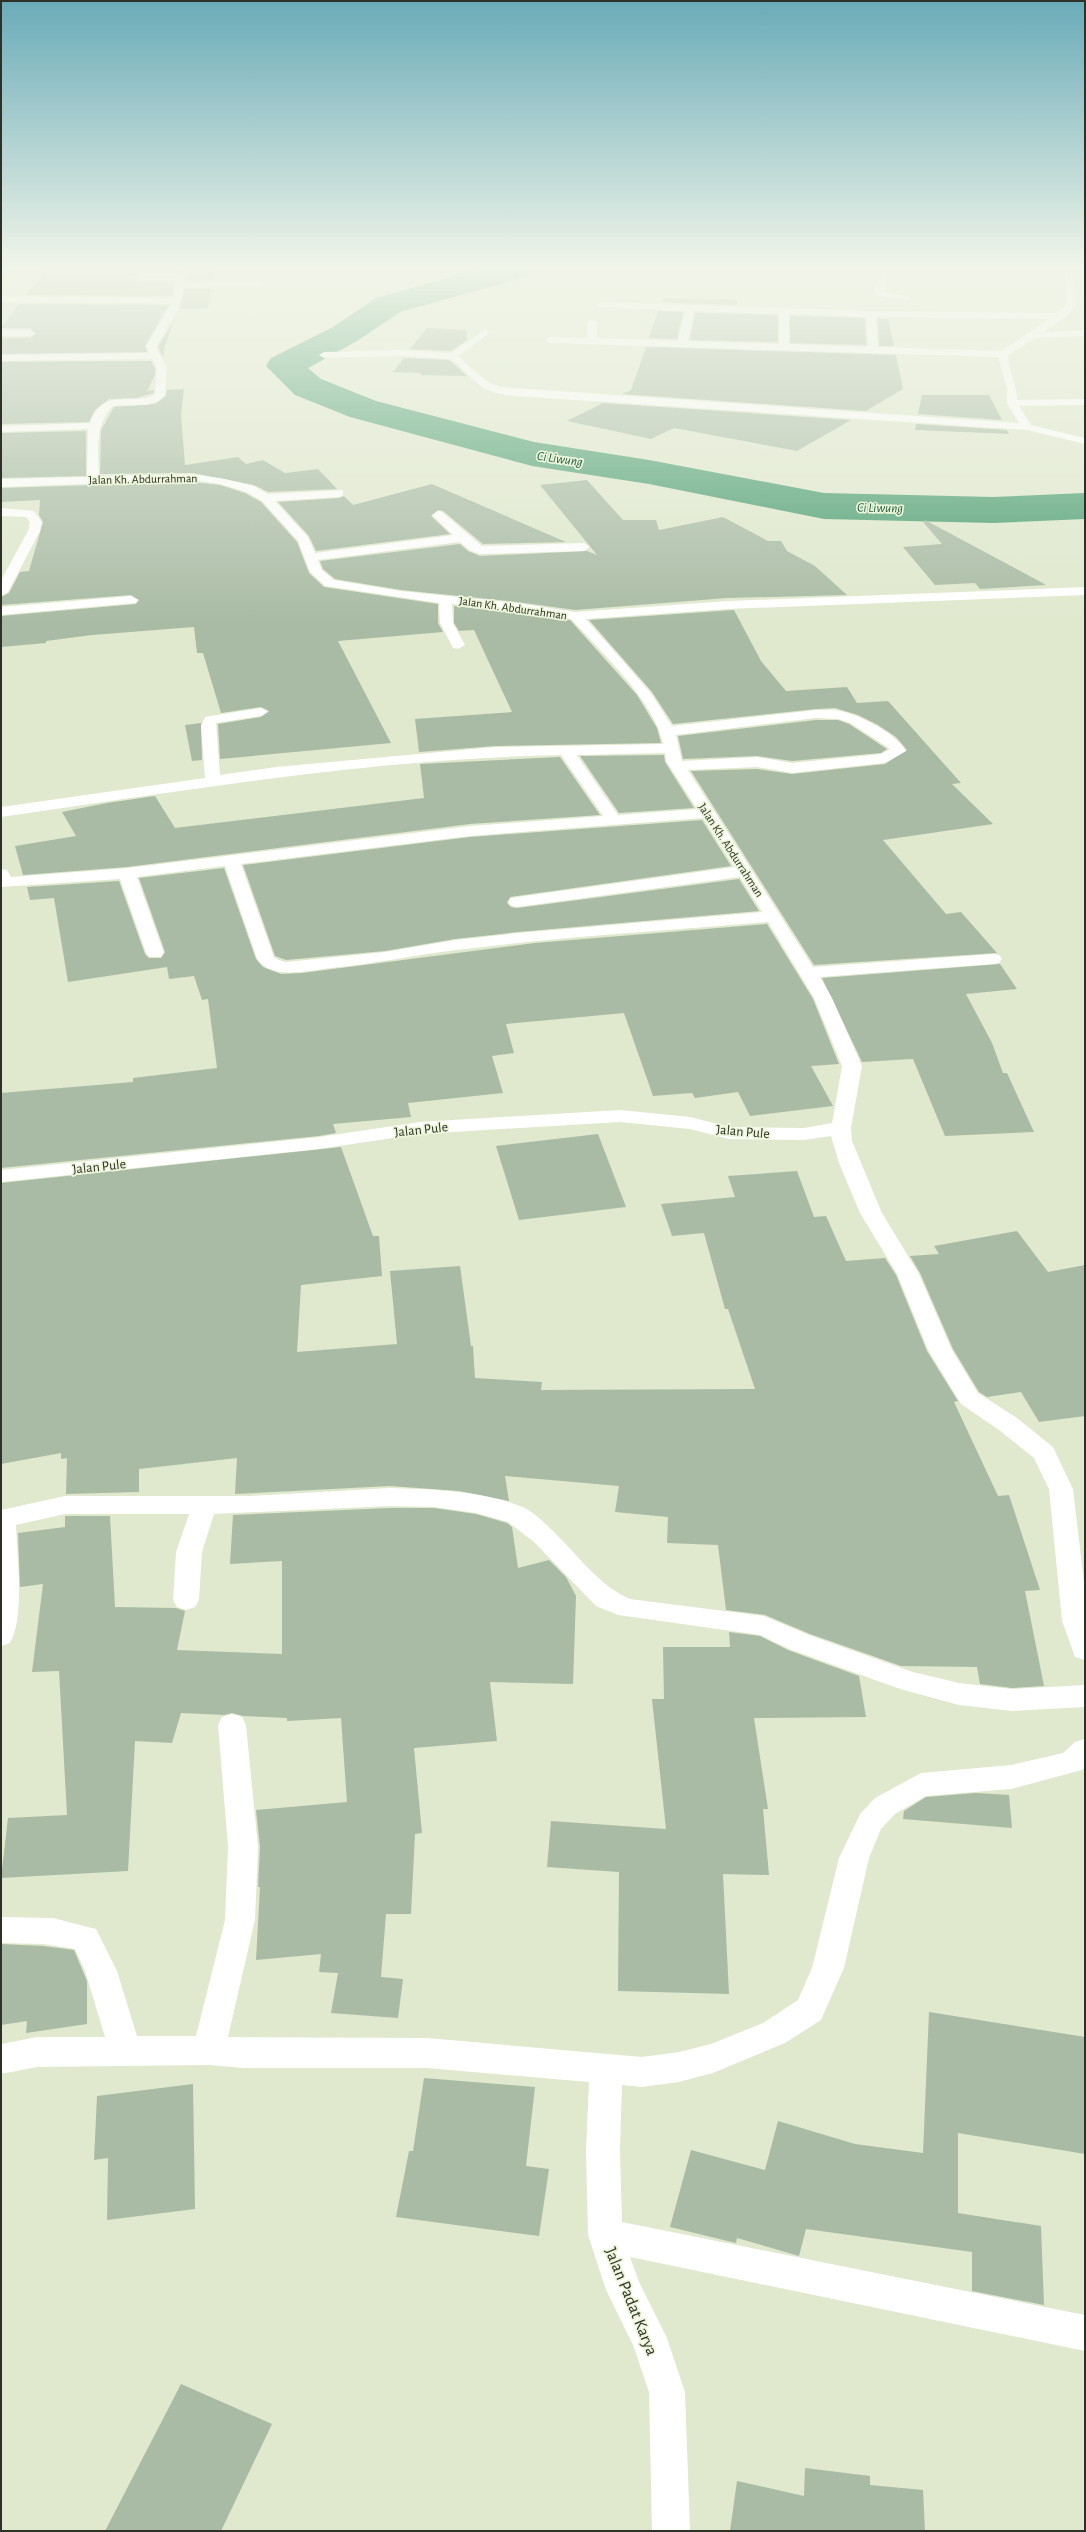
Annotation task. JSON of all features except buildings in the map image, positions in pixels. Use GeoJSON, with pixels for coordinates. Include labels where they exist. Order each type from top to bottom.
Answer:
{"type":"FeatureCollection","features":[{"type":"Feature","properties":{"kind":"street"},"geometry":{"type":"LineString","coordinates":[[93,479],[93,426],[99,414],[110,403],[144,402],[155,399],[160,395],[161,386]]}},
{"type":"Feature","properties":{"kind":"street"},"geometry":{"type":"LineString","coordinates":[[492,386],[499,390],[545,395],[1027,427],[1085,440]]}},
{"type":"Feature","properties":{"kind":"street"},"geometry":{"type":"LineString","coordinates":[[1011,386],[1012,402],[1027,427]]}},
{"type":"Feature","properties":{"kind":"street"},"geometry":{"type":"LineString","coordinates":[[1012,402],[1085,402]]}},
{"type":"Feature","properties":{"kind":"street"},"geometry":{"type":"LineString","coordinates":[[1,429],[93,426]]}},
{"type":"Feature","properties":{"kind":"street","name":"Jalan Kh. Abdurrahman"},"geometry":{"type":"LineString","coordinates":[[1,483],[192,477],[221,481],[250,489],[266,498],[304,540],[316,572],[330,583],[373,591],[575,616],[624,668],[646,696],[668,730],[670,748],[678,766],[823,998],[852,1066],[841,1128],[842,1141],[849,1163],[871,1213],[908,1274],[928,1317],[940,1350],[969,1398],[1008,1424],[1044,1452],[1061,1489],[1075,1621],[1085,1650]]}},
{"type":"Feature","properties":{"kind":"street"},"geometry":{"type":"LineString","coordinates":[[266,498],[339,493]]}},
{"type":"Feature","properties":{"kind":"street"},"geometry":{"type":"LineString","coordinates":[[1,512],[30,514],[36,518],[34,532],[7,567],[1,592]]}},
{"type":"Feature","properties":{"kind":"street"},"geometry":{"type":"LineString","coordinates":[[438,515],[472,547],[480,550],[584,547]]}},
{"type":"Feature","properties":{"kind":"street"},"geometry":{"type":"LineString","coordinates":[[310,557],[463,538]]}},
{"type":"Feature","properties":{"kind":"street"},"geometry":{"type":"LineString","coordinates":[[575,616],[817,601],[961,597],[1048,591],[1085,592]]}},
{"type":"Feature","properties":{"kind":"street"},"geometry":{"type":"LineString","coordinates":[[446,599],[443,614],[447,626],[458,645]]}},
{"type":"Feature","properties":{"kind":"street"},"geometry":{"type":"LineString","coordinates":[[1,611],[131,600]]}},
{"type":"Feature","properties":{"kind":"street"},"geometry":{"type":"LineString","coordinates":[[214,782],[209,746],[208,726],[210,720],[261,712]]}},
{"type":"Feature","properties":{"kind":"street"},"geometry":{"type":"LineString","coordinates":[[668,730],[751,723],[816,714],[839,715],[855,720],[895,745],[898,751],[885,758],[792,768],[757,762],[678,766]]}},
{"type":"Feature","properties":{"kind":"street"},"geometry":{"type":"LineString","coordinates":[[1,812],[214,782],[248,775],[433,757],[565,749],[670,748]]}},
{"type":"Feature","properties":{"kind":"street"},"geometry":{"type":"LineString","coordinates":[[565,749],[614,822]]}},
{"type":"Feature","properties":{"kind":"street"},"geometry":{"type":"LineString","coordinates":[[1,874],[4,882],[127,873],[470,830],[614,822],[707,813]]}},
{"type":"Feature","properties":{"kind":"street"},"geometry":{"type":"LineString","coordinates":[[231,859],[266,959],[273,965],[286,967],[385,957],[455,945],[518,938],[773,916]]}},
{"type":"Feature","properties":{"kind":"street"},"geometry":{"type":"LineString","coordinates":[[517,902],[745,871]]}},
{"type":"Feature","properties":{"kind":"street"},"geometry":{"type":"LineString","coordinates":[[127,873],[155,953]]}},
{"type":"Feature","properties":{"kind":"street"},"geometry":{"type":"LineString","coordinates":[[807,973],[993,960]]}},
{"type":"Feature","properties":{"kind":"street","name":"Jalan Pule"},"geometry":{"type":"LineString","coordinates":[[1,1176],[319,1143],[420,1128],[620,1116],[690,1123],[728,1132],[804,1134],[841,1128]]}},
{"type":"Feature","properties":{"kind":"street"},"geometry":{"type":"LineString","coordinates":[[1,1636],[6,1591],[2,1518],[65,1504],[249,1505],[390,1497],[434,1498],[476,1504],[517,1515],[543,1536],[605,1599],[627,1608],[764,1626],[799,1642],[910,1682],[959,1694],[1012,1700],[1085,1696]]}},
{"type":"Feature","properties":{"kind":"street"},"geometry":{"type":"LineString","coordinates":[[186,1600],[189,1552],[205,1504]]}},
{"type":"Feature","properties":{"kind":"street"},"geometry":{"type":"LineString","coordinates":[[209,2050],[240,1920],[243,1847],[232,1724]]}},
{"type":"Feature","properties":{"kind":"street"},"geometry":{"type":"LineString","coordinates":[[1,2059],[37,2052],[209,2050],[243,2053],[427,2053],[642,2072],[679,2067],[713,2058],[774,2033],[810,2010],[828,1968],[845,1887],[854,1858],[870,1822],[885,1806],[921,1785],[1011,1777],[1072,1762],[1085,1750]]}},
{"type":"Feature","properties":{"kind":"street"},"geometry":{"type":"LineString","coordinates":[[1,1930],[34,1929],[63,1932],[85,1938],[101,1971],[124,2051]]}},
{"type":"Feature","properties":{"kind":"street","name":"Jalan Padat Karya"},"geometry":{"type":"LineString","coordinates":[[606,2069],[603,2150],[606,2235],[624,2290],[649,2338],[667,2392],[671,2531]]}},
{"type":"Feature","properties":{"kind":"street"},"geometry":{"type":"LineString","coordinates":[[606,2235],[1085,2333]]}},
{"type":"Feature","properties":{"kind":"waterway","name":"Ci Liwung"},"geometry":{"type":"LineString","coordinates":[[307,386],[363,409],[532,454],[649,472],[824,506],[993,510],[1085,506]]}}]}
